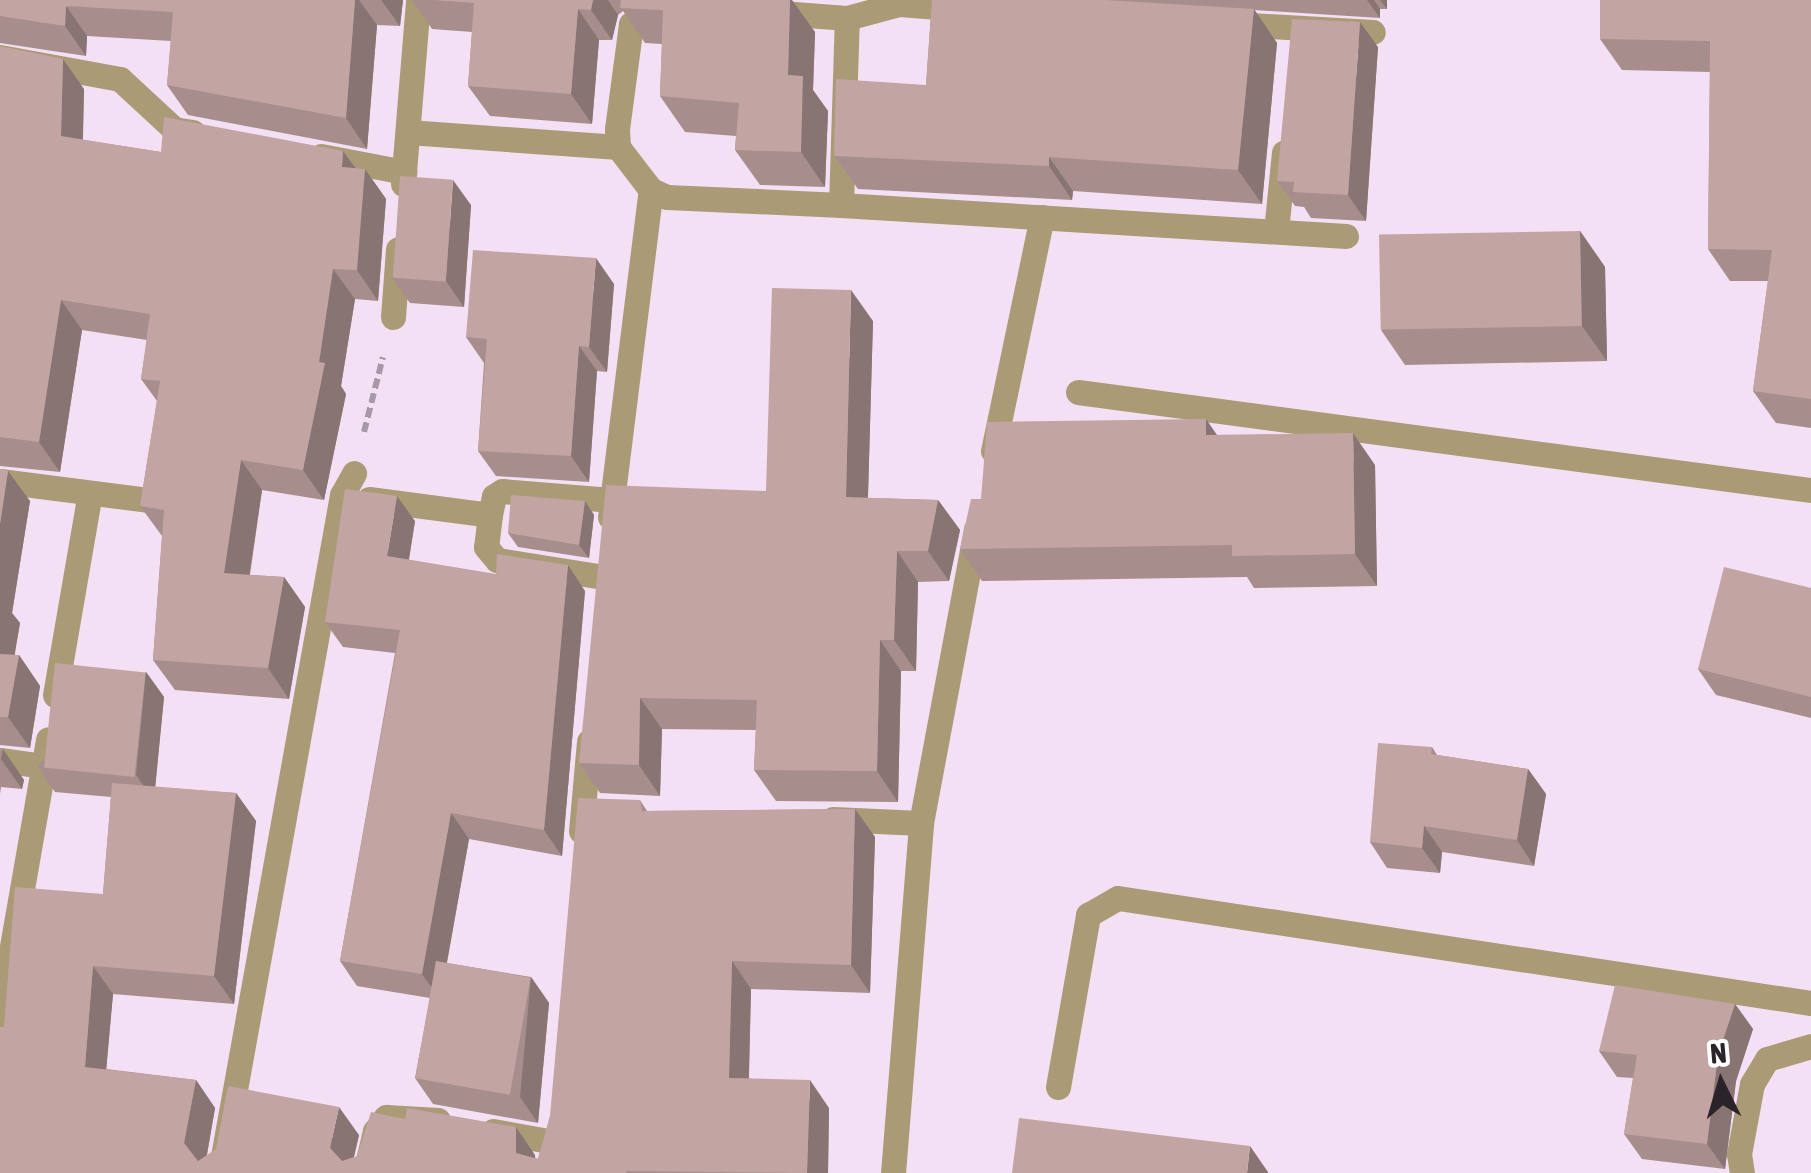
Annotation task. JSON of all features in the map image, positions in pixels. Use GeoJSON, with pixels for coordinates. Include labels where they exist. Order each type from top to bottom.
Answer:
{"type":"FeatureCollection","features":[{"type":"Feature","properties":{"kind":"street"},"geometry":{"type":"LineString","coordinates":[[393,317],[418,0]]}},
{"type":"Feature","properties":{"kind":"street"},"geometry":{"type":"LineString","coordinates":[[675,4],[650,7],[631,24],[618,147],[651,190],[667,197],[1346,236]]}},
{"type":"Feature","properties":{"kind":"street"},"geometry":{"type":"LineString","coordinates":[[748,10],[847,18],[899,4],[983,10]]}},
{"type":"Feature","properties":{"kind":"street"},"geometry":{"type":"LineString","coordinates":[[841,205],[847,18]]}},
{"type":"Feature","properties":{"kind":"street"},"geometry":{"type":"LineString","coordinates":[[1198,22],[1295,36],[1373,32]]}},
{"type":"Feature","properties":{"kind":"street"},"geometry":{"type":"LineString","coordinates":[[0,57],[120,79],[174,128],[212,136]]}},
{"type":"Feature","properties":{"kind":"street"},"geometry":{"type":"LineString","coordinates":[[1276,231],[1287,120]]}},
{"type":"Feature","properties":{"kind":"street"},"geometry":{"type":"LineString","coordinates":[[408,132],[618,147]]}},
{"type":"Feature","properties":{"kind":"street"},"geometry":{"type":"LineString","coordinates":[[289,150],[404,172]]}},
{"type":"Feature","properties":{"kind":"street"},"geometry":{"type":"LineString","coordinates":[[612,500],[502,491],[494,496],[486,547],[498,560],[603,587],[651,190]]}},
{"type":"Feature","properties":{"kind":"street"},"geometry":{"type":"LineString","coordinates":[[893,1173],[922,823],[984,494],[1042,217]]}},
{"type":"Feature","properties":{"kind":"street"},"geometry":{"type":"LineString","coordinates":[[1078,392],[1811,490]]}},
{"type":"Feature","properties":{"kind":"street"},"geometry":{"type":"LineString","coordinates":[[0,481],[148,500]]}},
{"type":"Feature","properties":{"kind":"street"},"geometry":{"type":"LineString","coordinates":[[220,1173],[348,484],[490,514]]}},
{"type":"Feature","properties":{"kind":"street"},"geometry":{"type":"LineString","coordinates":[[0,1015],[90,493]]}},
{"type":"Feature","properties":{"kind":"street"},"geometry":{"type":"LineString","coordinates":[[578,868],[593,809],[592,712]]}},
{"type":"Feature","properties":{"kind":"street"},"geometry":{"type":"LineString","coordinates":[[0,760],[43,766]]}},
{"type":"Feature","properties":{"kind":"street"},"geometry":{"type":"LineString","coordinates":[[802,818],[922,823]]}},
{"type":"Feature","properties":{"kind":"street"},"geometry":{"type":"LineString","coordinates":[[1058,1087],[1088,915],[1118,898],[1811,1003]]}},
{"type":"Feature","properties":{"kind":"street"},"geometry":{"type":"LineString","coordinates":[[1742,1173],[1739,1154],[1752,1084],[1768,1060],[1811,1046]]}},
{"type":"Feature","properties":{"kind":"street"},"geometry":{"type":"LineString","coordinates":[[366,1173],[379,1122],[398,1114],[555,1133],[550,1173]]}},
{"type":"Feature","properties":{"kind":"path"},"geometry":{"type":"LineString","coordinates":[[348,484],[393,317]]}},
{"type":"Feature","properties":{"kind":"building"},"geometry":{"type":"Polygon","coordinates":[[[0,0],[355,0],[346,118],[167,85],[173,12],[66,6],[65,26],[0,16],[0,0]]]}},
{"type":"Feature","properties":{"kind":"building"},"geometry":{"type":"Polygon","coordinates":[[[434,0],[593,0],[591,10],[578,9],[571,94],[468,86],[474,3],[434,0]]]}},
{"type":"Feature","properties":{"kind":"building"},"geometry":{"type":"Polygon","coordinates":[[[621,0],[790,0],[788,75],[803,76],[801,152],[735,150],[739,103],[660,96],[663,10],[620,8],[621,0]]]}},
{"type":"Feature","properties":{"kind":"building"},"geometry":{"type":"Polygon","coordinates":[[[932,0],[1105,0],[1254,9],[1238,170],[1049,157],[1049,166],[834,156],[836,79],[926,85],[932,0]]]}},
{"type":"Feature","properties":{"kind":"building"},"geometry":{"type":"Polygon","coordinates":[[[1600,0],[1811,0],[1811,399],[1753,391],[1772,250],[1708,249],[1710,41],[1600,39],[1600,0]]]}},
{"type":"Feature","properties":{"kind":"building"},"geometry":{"type":"Polygon","coordinates":[[[1292,19],[1360,22],[1348,195],[1293,192],[1294,182],[1277,181],[1292,19]]]}},
{"type":"Feature","properties":{"kind":"building"},"geometry":{"type":"Polygon","coordinates":[[[0,46],[63,59],[61,136],[161,152],[164,117],[343,151],[342,167],[365,169],[357,270],[333,269],[319,362],[325,363],[303,470],[241,460],[224,573],[284,577],[268,668],[153,660],[164,510],[140,506],[160,381],[141,379],[150,314],[61,300],[39,442],[0,437],[0,46]]]}},
{"type":"Feature","properties":{"kind":"building"},"geometry":{"type":"Polygon","coordinates":[[[400,176],[453,180],[446,281],[393,278],[400,176]]]}},
{"type":"Feature","properties":{"kind":"building"},"geometry":{"type":"Polygon","coordinates":[[[1580,231],[1582,326],[1381,329],[1379,235],[1580,231]]]}},
{"type":"Feature","properties":{"kind":"building"},"geometry":{"type":"Polygon","coordinates":[[[473,250],[596,258],[589,347],[579,346],[571,456],[478,451],[487,339],[466,337],[473,250]]]}},
{"type":"Feature","properties":{"kind":"building"},"geometry":{"type":"Polygon","coordinates":[[[772,288],[851,290],[846,497],[938,500],[928,551],[897,551],[894,640],[880,640],[877,771],[754,770],[757,700],[640,698],[639,765],[579,763],[606,485],[766,491],[772,288]]]}},
{"type":"Feature","properties":{"kind":"building"},"geometry":{"type":"Polygon","coordinates":[[[1206,419],[1206,435],[1353,433],[1355,554],[1232,556],[1232,545],[960,549],[971,499],[981,499],[987,422],[1206,419]]]}},
{"type":"Feature","properties":{"kind":"building"},"geometry":{"type":"Polygon","coordinates":[[[0,469],[8,471],[0,524],[0,469]]]}},
{"type":"Feature","properties":{"kind":"building"},"geometry":{"type":"Polygon","coordinates":[[[345,489],[397,496],[387,556],[496,574],[497,554],[568,565],[544,830],[451,813],[422,974],[340,961],[400,630],[325,622],[345,489]]]}},
{"type":"Feature","properties":{"kind":"building"},"geometry":{"type":"Polygon","coordinates":[[[511,495],[585,501],[579,545],[508,533],[511,495]]]}},
{"type":"Feature","properties":{"kind":"building"},"geometry":{"type":"Polygon","coordinates":[[[1724,567],[1811,588],[1811,697],[1698,669],[1724,567]]]}},
{"type":"Feature","properties":{"kind":"building"},"geometry":{"type":"Polygon","coordinates":[[[0,654],[19,655],[8,717],[0,717],[0,654]]]}},
{"type":"Feature","properties":{"kind":"building"},"geometry":{"type":"Polygon","coordinates":[[[55,663],[146,673],[135,777],[44,767],[55,663]]]}},
{"type":"Feature","properties":{"kind":"building"},"geometry":{"type":"Polygon","coordinates":[[[1378,743],[1432,747],[1431,754],[1528,769],[1517,840],[1424,826],[1422,848],[1370,842],[1378,743]]]}},
{"type":"Feature","properties":{"kind":"building"},"geometry":{"type":"Polygon","coordinates":[[[112,783],[236,793],[214,976],[93,966],[85,1067],[196,1080],[184,1143],[198,1161],[216,1149],[228,1086],[339,1107],[330,1148],[342,1161],[357,1156],[371,1112],[405,1119],[407,1108],[516,1127],[516,1153],[538,1159],[550,1116],[578,798],[640,800],[642,811],[855,809],[851,965],[732,961],[729,1078],[810,1080],[807,1173],[0,1173],[0,1027],[4,1027],[15,887],[103,894],[112,783]]]}},
{"type":"Feature","properties":{"kind":"building"},"geometry":{"type":"Polygon","coordinates":[[[436,961],[531,978],[510,1095],[415,1078],[436,961]]]}},
{"type":"Feature","properties":{"kind":"building"},"geometry":{"type":"Polygon","coordinates":[[[1615,985],[1735,1004],[1718,1055],[1707,1144],[1624,1134],[1637,1055],[1599,1051],[1615,985]]]}},
{"type":"Feature","properties":{"kind":"building"},"geometry":{"type":"Polygon","coordinates":[[[1019,1118],[1250,1146],[1247,1173],[1012,1173],[1019,1118]]]}}]}
